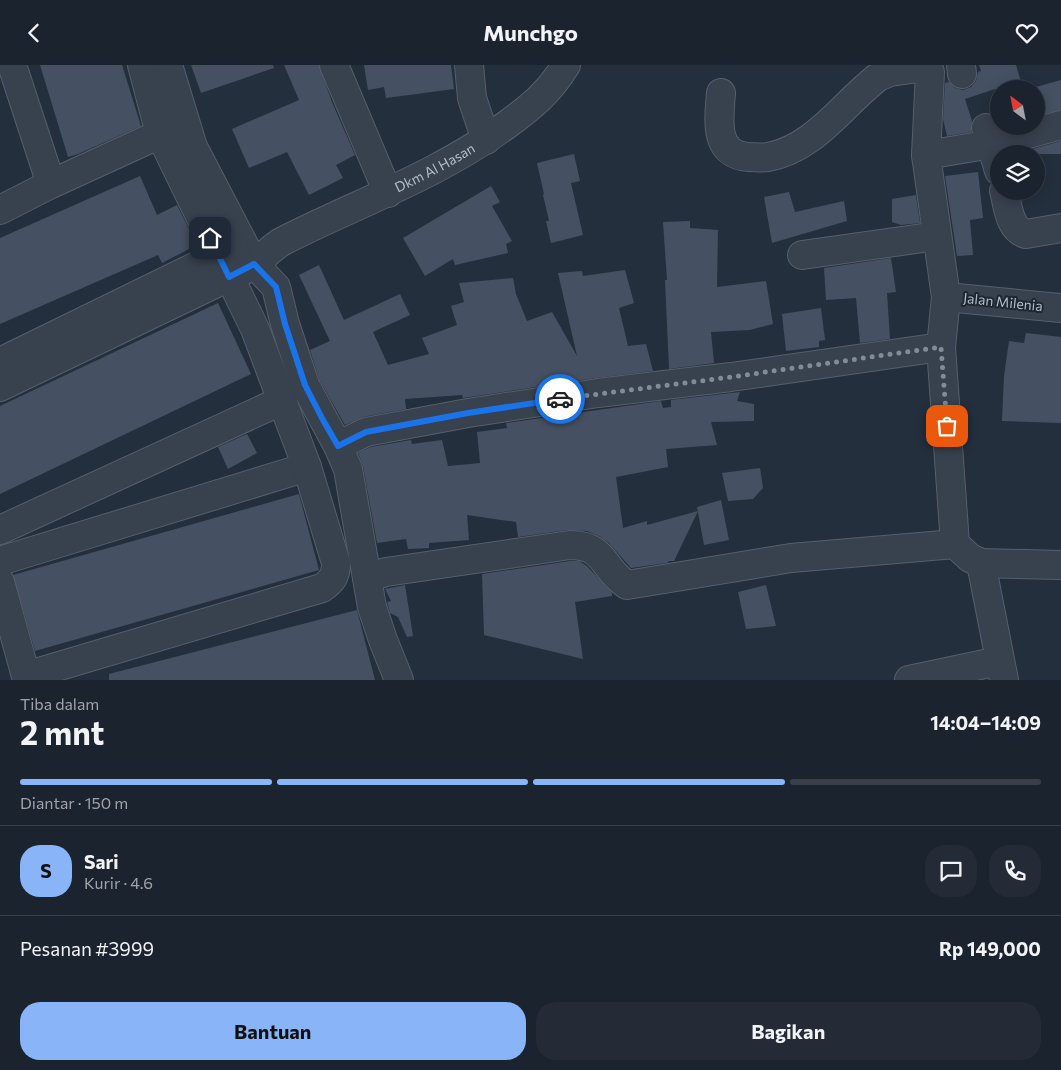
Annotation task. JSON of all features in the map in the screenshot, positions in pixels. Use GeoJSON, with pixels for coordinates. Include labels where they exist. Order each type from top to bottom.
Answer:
{"type":"FeatureCollection","features":[{"type":"Feature","properties":{"kind":"street"},"geometry":{"type":"LineString","coordinates":[[12,65],[51,184]]}},
{"type":"Feature","properties":{"kind":"street"},"geometry":{"type":"LineString","coordinates":[[0,582],[26,678],[322,588],[332,581],[336,572],[336,563],[307,467],[283,400],[255,329],[160,134],[142,65]]}},
{"type":"Feature","properties":{"kind":"street"},"geometry":{"type":"LineString","coordinates":[[168,65],[193,147],[249,255],[276,287],[285,324],[305,385],[338,446],[348,469],[372,607],[383,640],[400,680]]}},
{"type":"Feature","properties":{"kind":"street"},"geometry":{"type":"LineString","coordinates":[[334,65],[388,193]]}},
{"type":"Feature","properties":{"kind":"street"},"geometry":{"type":"LineString","coordinates":[[469,65],[472,98],[486,140]]}},
{"type":"Feature","properties":{"kind":"street","name":"Dkm Al Hasan"},"geometry":{"type":"LineString","coordinates":[[249,255],[280,243],[388,193],[456,159],[486,140],[536,103],[557,80],[566,65]]}},
{"type":"Feature","properties":{"kind":"street"},"geometry":{"type":"LineString","coordinates":[[721,93],[718,126],[722,141],[728,150],[740,156],[767,158],[793,150],[810,139],[878,77],[890,72],[926,67],[930,72],[926,155],[946,297]]}},
{"type":"Feature","properties":{"kind":"street"},"geometry":{"type":"LineString","coordinates":[[926,155],[989,136],[1061,125]]}},
{"type":"Feature","properties":{"kind":"street"},"geometry":{"type":"LineString","coordinates":[[0,210],[51,184],[160,134]]}},
{"type":"Feature","properties":{"kind":"street"},"geometry":{"type":"LineString","coordinates":[[989,136],[992,145]]}},
{"type":"Feature","properties":{"kind":"street"},"geometry":{"type":"LineString","coordinates":[[1007,200],[1013,223],[1021,232],[1026,234],[1061,229]]}},
{"type":"Feature","properties":{"kind":"street"},"geometry":{"type":"LineString","coordinates":[[802,255],[937,236]]}},
{"type":"Feature","properties":{"kind":"street"},"geometry":{"type":"LineString","coordinates":[[0,362],[249,255]]}},
{"type":"Feature","properties":{"kind":"street"},"geometry":{"type":"LineString","coordinates":[[0,387],[224,266]]}},
{"type":"Feature","properties":{"kind":"street","name":"Jalan Milenia"},"geometry":{"type":"LineString","coordinates":[[955,544],[941,347],[946,297],[1061,308]]}},
{"type":"Feature","properties":{"kind":"street"},"geometry":{"type":"LineString","coordinates":[[338,446],[366,432],[468,413],[598,393],[731,377],[941,347]]}},
{"type":"Feature","properties":{"kind":"street"},"geometry":{"type":"LineString","coordinates":[[0,530],[283,400]]}},
{"type":"Feature","properties":{"kind":"street"},"geometry":{"type":"LineString","coordinates":[[0,561],[307,467]]}},
{"type":"Feature","properties":{"kind":"street"},"geometry":{"type":"LineString","coordinates":[[368,578],[386,572],[570,545],[581,545],[598,553],[621,582],[627,585],[791,557],[955,544],[970,558],[981,563],[1061,565]]}},
{"type":"Feature","properties":{"kind":"street"},"geometry":{"type":"LineString","coordinates":[[909,680],[1002,671],[981,563]]}},
{"type":"Feature","properties":{"kind":"building"},"geometry":{"type":"Polygon","coordinates":[[[40,65],[122,65],[141,126],[68,157],[40,65]]]}},
{"type":"Feature","properties":{"kind":"building"},"geometry":{"type":"Polygon","coordinates":[[[191,65],[273,65],[274,68],[201,93],[191,65]]]}},
{"type":"Feature","properties":{"kind":"building"},"geometry":{"type":"Polygon","coordinates":[[[284,65],[319,65],[332,102],[355,155],[336,165],[343,178],[309,195],[287,152],[249,168],[232,129],[299,100],[284,65]]]}},
{"type":"Feature","properties":{"kind":"building"},"geometry":{"type":"Polygon","coordinates":[[[364,65],[451,65],[454,89],[386,98],[384,87],[368,90],[364,65]]]}},
{"type":"Feature","properties":{"kind":"building"},"geometry":{"type":"Polygon","coordinates":[[[979,65],[1016,65],[1020,80],[990,80],[990,91],[965,99],[972,121],[971,132],[947,136],[943,119],[945,83],[949,82],[955,88],[963,90],[971,87],[976,81],[978,72],[981,71],[979,65]]]}},
{"type":"Feature","properties":{"kind":"building"},"geometry":{"type":"Polygon","coordinates":[[[1061,80],[1061,110],[1045,114],[1045,84],[1061,80]]]}},
{"type":"Feature","properties":{"kind":"building"},"geometry":{"type":"Polygon","coordinates":[[[1061,141],[1061,154],[1045,154],[1045,146],[1061,141]]]}},
{"type":"Feature","properties":{"kind":"building"},"geometry":{"type":"Polygon","coordinates":[[[574,154],[580,181],[571,183],[583,235],[551,243],[546,221],[549,221],[537,163],[574,154]]]}},
{"type":"Feature","properties":{"kind":"building"},"geometry":{"type":"Polygon","coordinates":[[[978,172],[983,218],[970,220],[973,255],[957,256],[945,176],[978,172]]]}},
{"type":"Feature","properties":{"kind":"building"},"geometry":{"type":"Polygon","coordinates":[[[140,176],[157,215],[177,205],[197,245],[162,263],[158,255],[0,324],[0,238],[140,176]]]}},
{"type":"Feature","properties":{"kind":"building"},"geometry":{"type":"Polygon","coordinates":[[[491,186],[500,202],[492,206],[512,241],[506,244],[508,253],[455,265],[453,259],[425,276],[403,238],[491,186]]]}},
{"type":"Feature","properties":{"kind":"building"},"geometry":{"type":"Polygon","coordinates":[[[789,192],[795,212],[844,201],[847,221],[772,243],[764,197],[789,192]]]}},
{"type":"Feature","properties":{"kind":"building"},"geometry":{"type":"Polygon","coordinates":[[[916,195],[920,223],[901,225],[892,222],[892,199],[916,195]]]}},
{"type":"Feature","properties":{"kind":"building"},"geometry":{"type":"Polygon","coordinates":[[[690,221],[690,228],[718,230],[717,287],[766,281],[773,324],[750,330],[711,332],[714,363],[669,369],[665,280],[667,280],[663,222],[690,221]]]}},
{"type":"Feature","properties":{"kind":"building"},"geometry":{"type":"Polygon","coordinates":[[[891,258],[896,292],[887,293],[890,339],[860,343],[856,298],[826,300],[824,268],[891,258]]]}},
{"type":"Feature","properties":{"kind":"building"},"geometry":{"type":"Polygon","coordinates":[[[319,265],[344,320],[400,294],[410,315],[373,332],[388,365],[429,354],[422,338],[457,325],[451,306],[464,302],[459,283],[513,278],[516,294],[527,321],[552,312],[577,356],[558,273],[582,271],[583,276],[625,270],[634,303],[619,308],[628,346],[646,344],[653,371],[463,398],[462,395],[405,399],[406,409],[363,417],[345,425],[319,379],[310,350],[330,341],[299,275],[319,265]]]}},
{"type":"Feature","properties":{"kind":"building"},"geometry":{"type":"Polygon","coordinates":[[[218,303],[251,374],[0,494],[0,406],[218,303]]]}},
{"type":"Feature","properties":{"kind":"building"},"geometry":{"type":"Polygon","coordinates":[[[821,308],[825,340],[819,341],[819,347],[786,351],[782,314],[821,308]]]}},
{"type":"Feature","properties":{"kind":"building"},"geometry":{"type":"Polygon","coordinates":[[[1026,333],[1061,337],[1061,423],[1002,421],[1004,376],[1009,341],[1024,343],[1026,333]]]}},
{"type":"Feature","properties":{"kind":"building"},"geometry":{"type":"Polygon","coordinates":[[[740,392],[737,401],[754,404],[754,421],[711,422],[717,445],[666,449],[668,467],[616,477],[623,528],[647,521],[647,525],[698,511],[674,561],[631,568],[608,542],[587,531],[568,530],[518,537],[516,522],[467,515],[469,540],[429,543],[429,548],[408,549],[406,539],[377,543],[363,466],[358,453],[371,447],[411,440],[412,444],[442,440],[448,466],[480,463],[477,432],[507,428],[506,423],[661,401],[663,408],[671,407],[671,400],[740,392]]]}},
{"type":"Feature","properties":{"kind":"building"},"geometry":{"type":"Polygon","coordinates":[[[247,434],[257,453],[228,469],[218,447],[247,434]]]}},
{"type":"Feature","properties":{"kind":"building"},"geometry":{"type":"Polygon","coordinates":[[[760,468],[763,488],[753,499],[728,501],[722,473],[760,468]]]}},
{"type":"Feature","properties":{"kind":"building"},"geometry":{"type":"Polygon","coordinates":[[[299,494],[319,570],[35,651],[13,575],[299,494]]]}},
{"type":"Feature","properties":{"kind":"building"},"geometry":{"type":"Polygon","coordinates":[[[721,500],[729,540],[704,545],[697,507],[721,500]]]}},
{"type":"Feature","properties":{"kind":"building"},"geometry":{"type":"Polygon","coordinates":[[[579,561],[587,566],[612,593],[612,596],[575,602],[583,659],[484,635],[482,574],[579,561]]]}},
{"type":"Feature","properties":{"kind":"building"},"geometry":{"type":"Polygon","coordinates":[[[405,585],[413,636],[407,637],[398,617],[390,613],[387,602],[391,601],[385,589],[405,585]]]}},
{"type":"Feature","properties":{"kind":"building"},"geometry":{"type":"Polygon","coordinates":[[[766,585],[776,626],[746,629],[738,592],[766,585]]]}},
{"type":"Feature","properties":{"kind":"building"},"geometry":{"type":"Polygon","coordinates":[[[357,610],[375,680],[109,680],[109,674],[357,610]]]}},
{"type":"Feature","properties":{"kind":"way so far"},"geometry":{"type":"LineString","coordinates":[[560,399],[941,347],[947,426]]}},
{"type":"Feature","properties":{"kind":"route"},"geometry":{"type":"LineString","coordinates":[[210,238],[229,277],[254,264],[276,287],[285,324],[305,385],[338,446],[366,432],[468,413],[560,399]]}}]}
